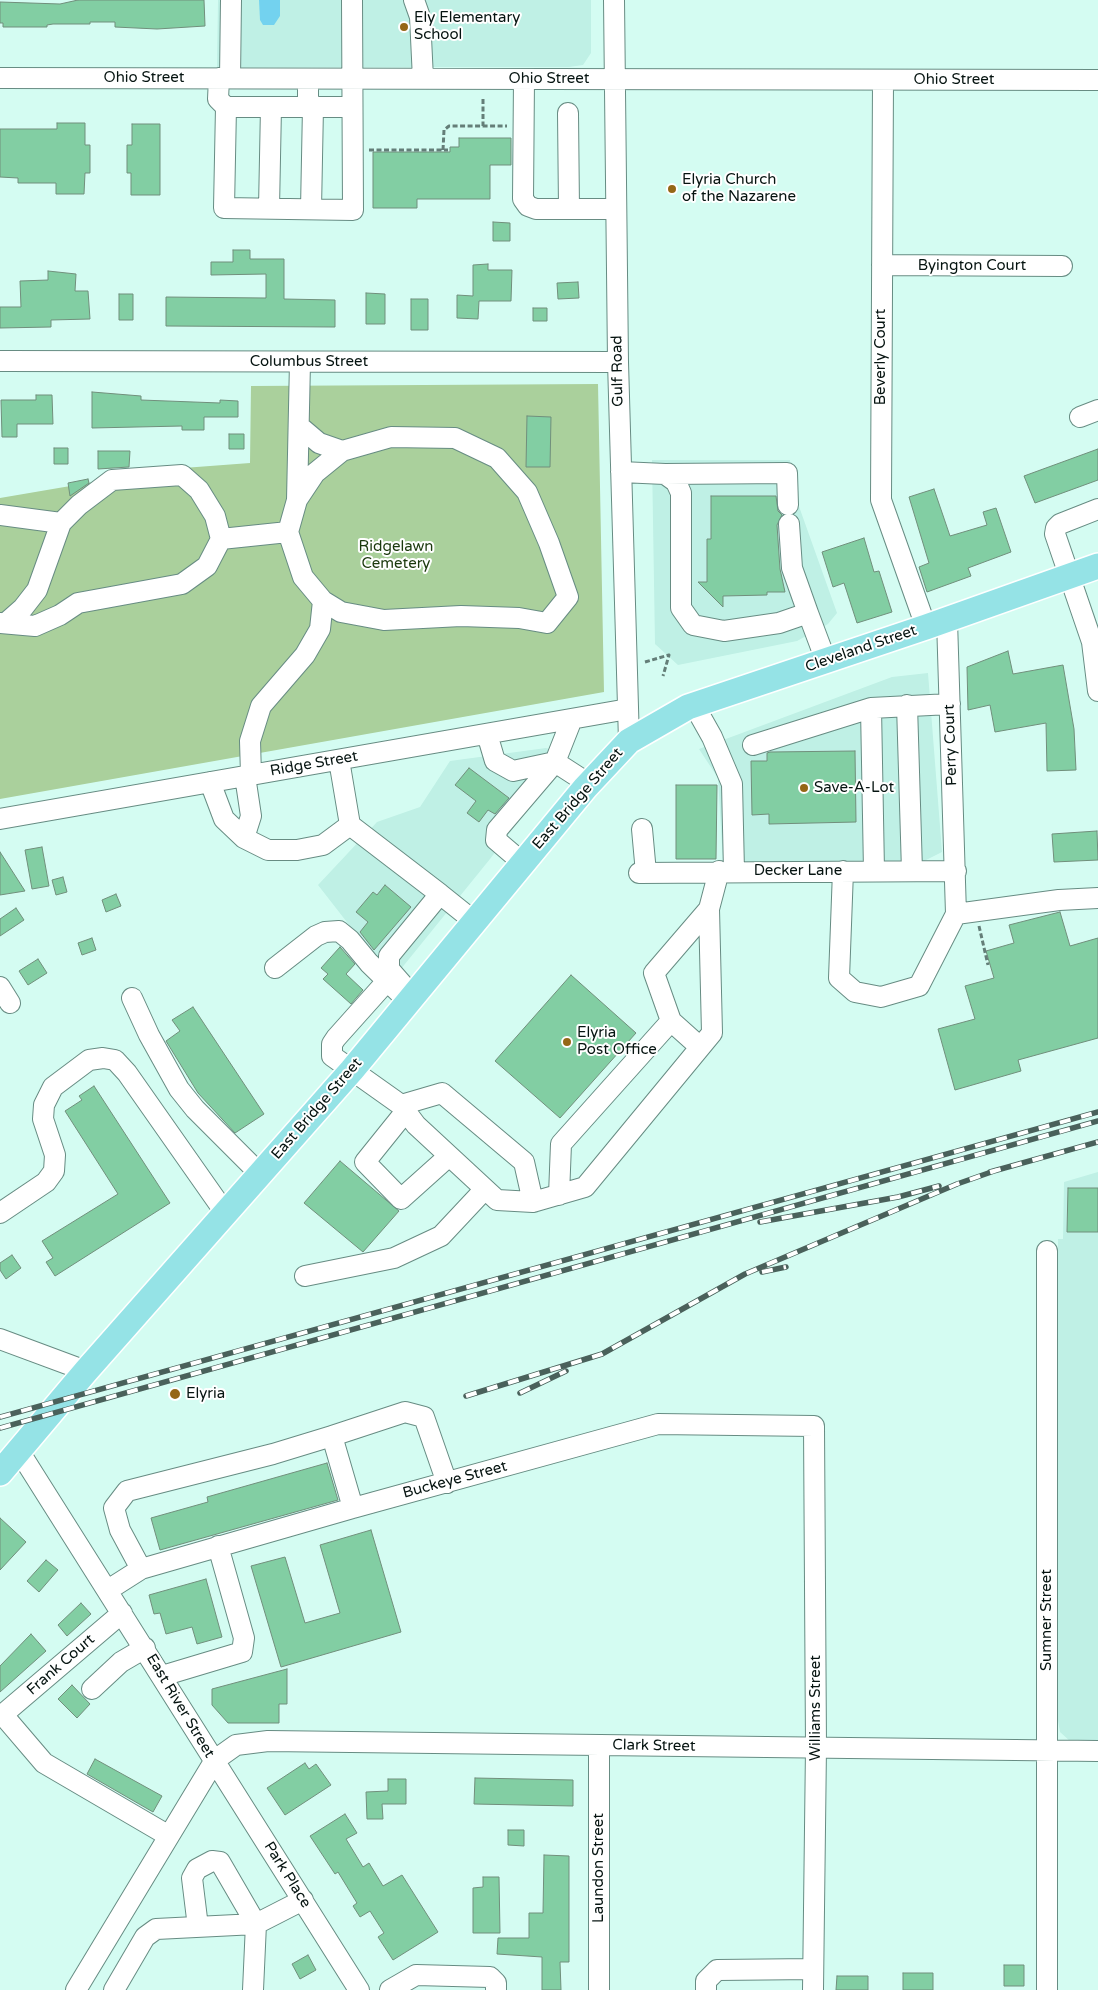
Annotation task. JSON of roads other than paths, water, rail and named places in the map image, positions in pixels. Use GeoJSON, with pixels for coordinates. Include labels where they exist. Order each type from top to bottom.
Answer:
{"type":"FeatureCollection","features":[{"type":"Feature","properties":{"kind":"main road","name":"Cleveland Street"},"geometry":{"type":"LineString","coordinates":[[629,741],[694,705],[1098,566]]}},
{"type":"Feature","properties":{"kind":"main road","name":"East Bridge Street"},"geometry":{"type":"LineString","coordinates":[[0,1473],[86,1371],[352,1070],[589,784],[629,741]]}},
{"type":"Feature","properties":{"kind":"street"},"geometry":{"type":"LineString","coordinates":[[232,0],[224,78],[218,99],[226,107],[352,107]]}},
{"type":"Feature","properties":{"kind":"street"},"geometry":{"type":"LineString","coordinates":[[226,107],[224,208],[353,210],[352,0]]}},
{"type":"Feature","properties":{"kind":"street"},"geometry":{"type":"LineString","coordinates":[[414,0],[420,18],[423,79]]}},
{"type":"Feature","properties":{"kind":"street","name":"Gulf Road"},"geometry":{"type":"LineString","coordinates":[[614,0],[618,362],[629,741]]}},
{"type":"Feature","properties":{"kind":"street","name":"Ohio Street"},"geometry":{"type":"LineString","coordinates":[[0,78],[1098,80]]}},
{"type":"Feature","properties":{"kind":"street"},"geometry":{"type":"LineString","coordinates":[[308,79],[308,99],[313,107],[311,209]]}},
{"type":"Feature","properties":{"kind":"street"},"geometry":{"type":"LineString","coordinates":[[524,79],[523,199],[528,206],[536,209],[616,209]]}},
{"type":"Feature","properties":{"kind":"street","name":"Beverly Court"},"geometry":{"type":"LineString","coordinates":[[882,80],[881,500],[936,623]]}},
{"type":"Feature","properties":{"kind":"street"},"geometry":{"type":"LineString","coordinates":[[269,208],[271,107]]}},
{"type":"Feature","properties":{"kind":"street"},"geometry":{"type":"LineString","coordinates":[[568,113],[569,209]]}},
{"type":"Feature","properties":{"kind":"street","name":"Byington Court"},"geometry":{"type":"LineString","coordinates":[[882,265],[1062,266]]}},
{"type":"Feature","properties":{"kind":"street","name":"Columbus Street"},"geometry":{"type":"LineString","coordinates":[[0,361],[618,362]]}},
{"type":"Feature","properties":{"kind":"street"},"geometry":{"type":"LineString","coordinates":[[297,500],[315,473],[342,451],[391,437],[455,438],[497,458],[527,492],[549,543],[568,597],[547,623],[519,618],[461,616],[384,620],[341,612],[323,602],[303,577],[288,532],[297,500],[300,362]]}},
{"type":"Feature","properties":{"kind":"street"},"geometry":{"type":"LineString","coordinates":[[299,426],[319,443],[342,451]]}},
{"type":"Feature","properties":{"kind":"street"},"geometry":{"type":"LineString","coordinates":[[621,472],[665,474],[787,473],[792,568],[826,661]]}},
{"type":"Feature","properties":{"kind":"street"},"geometry":{"type":"LineString","coordinates":[[665,474],[676,482],[681,493],[681,608],[693,625],[724,631],[779,623],[808,613]]}},
{"type":"Feature","properties":{"kind":"street"},"geometry":{"type":"LineString","coordinates":[[182,475],[203,497],[215,516],[221,539],[207,566],[182,584],[78,603],[60,615],[35,626],[3,623],[23,608],[36,590],[61,523],[80,505],[112,480],[182,475]]}},
{"type":"Feature","properties":{"kind":"street"},"geometry":{"type":"LineString","coordinates":[[1098,509],[1060,524],[1056,528],[1057,542],[1092,642],[1098,691]]}},
{"type":"Feature","properties":{"kind":"street"},"geometry":{"type":"LineString","coordinates":[[0,515],[61,523]]}},
{"type":"Feature","properties":{"kind":"street"},"geometry":{"type":"LineString","coordinates":[[221,539],[288,532]]}},
{"type":"Feature","properties":{"kind":"street"},"geometry":{"type":"LineString","coordinates":[[244,838],[251,816],[248,775],[250,741],[261,706],[305,655],[320,628],[323,602]]}},
{"type":"Feature","properties":{"kind":"street","name":"Perry Court"},"geometry":{"type":"LineString","coordinates":[[936,623],[950,704],[956,871],[966,913]]}},
{"type":"Feature","properties":{"kind":"street"},"geometry":{"type":"LineString","coordinates":[[754,745],[871,708],[950,704]]}},
{"type":"Feature","properties":{"kind":"street"},"geometry":{"type":"LineString","coordinates":[[694,705],[712,737],[732,784],[727,871],[709,909],[654,973],[671,1021],[700,1047]]}},
{"type":"Feature","properties":{"kind":"street"},"geometry":{"type":"LineString","coordinates":[[912,705],[912,871]]}},
{"type":"Feature","properties":{"kind":"street"},"geometry":{"type":"LineString","coordinates":[[871,708],[874,871]]}},
{"type":"Feature","properties":{"kind":"street","name":"Ridge Street"},"geometry":{"type":"LineString","coordinates":[[0,818],[628,709]]}},
{"type":"Feature","properties":{"kind":"street"},"geometry":{"type":"LineString","coordinates":[[523,864],[496,840],[497,830],[555,762],[572,719]]}},
{"type":"Feature","properties":{"kind":"street"},"geometry":{"type":"LineString","coordinates":[[487,734],[495,761],[513,771],[555,762],[589,784]]}},
{"type":"Feature","properties":{"kind":"street"},"geometry":{"type":"LineString","coordinates":[[339,760],[350,825],[475,922]]}},
{"type":"Feature","properties":{"kind":"street"},"geometry":{"type":"LineString","coordinates":[[210,782],[224,819],[244,838],[268,850],[297,850],[323,845],[350,825]]}},
{"type":"Feature","properties":{"kind":"street","name":"Decker Lane"},"geometry":{"type":"LineString","coordinates":[[642,829],[642,873],[956,871]]}},
{"type":"Feature","properties":{"kind":"street"},"geometry":{"type":"LineString","coordinates":[[843,871],[839,978],[855,992],[881,997],[919,986],[966,913],[1059,900],[1098,898]]}},
{"type":"Feature","properties":{"kind":"street"},"geometry":{"type":"LineString","coordinates":[[411,999],[389,969],[389,956],[440,894]]}},
{"type":"Feature","properties":{"kind":"street"},"geometry":{"type":"LineString","coordinates":[[387,981],[336,1038],[331,1052],[332,1056],[403,1108],[416,1125],[497,1200],[533,1202],[585,1188],[712,1033],[709,909]]}},
{"type":"Feature","properties":{"kind":"street"},"geometry":{"type":"LineString","coordinates":[[275,968],[316,936],[333,930],[350,940],[387,981],[411,999]]}},
{"type":"Feature","properties":{"kind":"street"},"geometry":{"type":"LineString","coordinates":[[132,998],[149,1035],[179,1089],[195,1109],[261,1175]]}},
{"type":"Feature","properties":{"kind":"street"},"geometry":{"type":"LineString","coordinates":[[352,1020],[377,1040]]}},
{"type":"Feature","properties":{"kind":"street"},"geometry":{"type":"LineString","coordinates":[[559,1195],[561,1144],[671,1021]]}},
{"type":"Feature","properties":{"kind":"street"},"geometry":{"type":"LineString","coordinates":[[0,1213],[46,1182],[54,1171],[55,1156],[43,1119],[44,1105],[53,1087],[89,1060],[103,1058],[115,1060],[127,1073],[226,1214]]}},
{"type":"Feature","properties":{"kind":"street"},"geometry":{"type":"LineString","coordinates":[[449,1156],[401,1200],[365,1162],[403,1108],[442,1093],[524,1162],[533,1202]]}},
{"type":"Feature","properties":{"kind":"street"},"geometry":{"type":"LineString","coordinates":[[305,1276],[394,1258],[442,1236],[485,1189]]}},
{"type":"Feature","properties":{"kind":"street","name":"Sumner Street"},"geometry":{"type":"LineString","coordinates":[[1047,1250],[1047,1990]]}},
{"type":"Feature","properties":{"kind":"street"},"geometry":{"type":"LineString","coordinates":[[0,1339],[86,1371]]}},
{"type":"Feature","properties":{"kind":"street"},"geometry":{"type":"LineString","coordinates":[[141,1568],[120,1530],[114,1508],[127,1491],[273,1454],[405,1412],[424,1417],[447,1483]]}},
{"type":"Feature","properties":{"kind":"street","name":"Buckeye Street"},"geometry":{"type":"LineString","coordinates":[[108,1590],[141,1568],[658,1424],[814,1426]]}},
{"type":"Feature","properties":{"kind":"street","name":"Williams Street"},"geometry":{"type":"LineString","coordinates":[[812,1990],[816,1748],[814,1426]]}},
{"type":"Feature","properties":{"kind":"street"},"geometry":{"type":"LineString","coordinates":[[332,1436],[353,1508]]}},
{"type":"Feature","properties":{"kind":"street","name":"East River Street"},"geometry":{"type":"LineString","coordinates":[[20,1451],[215,1760],[76,1990]]}},
{"type":"Feature","properties":{"kind":"street"},"geometry":{"type":"LineString","coordinates":[[162,1676],[242,1652],[244,1638],[218,1546]]}},
{"type":"Feature","properties":{"kind":"street","name":"Frank Court"},"geometry":{"type":"LineString","coordinates":[[1,1716],[122,1612]]}},
{"type":"Feature","properties":{"kind":"street"},"geometry":{"type":"LineString","coordinates":[[92,1689],[121,1662],[145,1648]]}},
{"type":"Feature","properties":{"kind":"street"},"geometry":{"type":"LineString","coordinates":[[1,1716],[44,1763],[169,1836]]}},
{"type":"Feature","properties":{"kind":"street","name":"Clark Street"},"geometry":{"type":"LineString","coordinates":[[215,1760],[236,1745],[268,1741],[1098,1751]]}},
{"type":"Feature","properties":{"kind":"street","name":"Laundon Street"},"geometry":{"type":"LineString","coordinates":[[598,1990],[599,1745]]}},
{"type":"Feature","properties":{"kind":"street","name":"Park Place"},"geometry":{"type":"LineString","coordinates":[[215,1760],[359,1990]]}},
{"type":"Feature","properties":{"kind":"street"},"geometry":{"type":"LineString","coordinates":[[198,1927],[192,1878],[197,1869],[212,1861],[220,1862],[256,1924],[253,1990]]}},
{"type":"Feature","properties":{"kind":"street"},"geometry":{"type":"LineString","coordinates":[[114,1990],[145,1937],[156,1929],[256,1924],[303,1900]]}},
{"type":"Feature","properties":{"kind":"street"},"geometry":{"type":"LineString","coordinates":[[706,1990],[706,1981],[717,1970],[812,1969]]}},
{"type":"Feature","properties":{"kind":"street"},"geometry":{"type":"LineString","coordinates":[[390,1990],[416,1975],[490,1977],[496,1983],[496,1990]]}},
{"type":"Feature","properties":{"kind":"water"},"geometry":{"type":"Polygon","coordinates":[[[259,0],[280,0],[280,16],[274,25],[263,25],[260,20],[259,0]]]}},
{"type":"Feature","properties":{"kind":"railway"},"geometry":{"type":"LineString","coordinates":[[0,1417],[1098,1112]]}},
{"type":"Feature","properties":{"kind":"railway"},"geometry":{"type":"LineString","coordinates":[[0,1428],[1098,1121]]}},
{"type":"Feature","properties":{"kind":"railway"},"geometry":{"type":"LineString","coordinates":[[990,1172],[1098,1142]]}},
{"type":"Feature","properties":{"kind":"railway"},"geometry":{"type":"LineString","coordinates":[[466,1396],[602,1354],[745,1274],[957,1184],[997,1170]]}},
{"type":"Feature","properties":{"kind":"railway"},"geometry":{"type":"LineString","coordinates":[[760,1222],[898,1197],[939,1186]]}},
{"type":"Feature","properties":{"kind":"railway"},"geometry":{"type":"LineString","coordinates":[[762,1272],[786,1267]]}},
{"type":"Feature","properties":{"kind":"railway"},"geometry":{"type":"LineString","coordinates":[[520,1393],[566,1371]]}},
{"type":"Feature","properties":{"kind":"place","name":"Ely Elementary School"},"geometry":{"type":"Point","coordinates":[404,27]}},
{"type":"Feature","properties":{"kind":"place","name":"Elyria Church of the Nazarene"},"geometry":{"type":"Point","coordinates":[672,189]}},
{"type":"Feature","properties":{"kind":"place","name":"Save-A-Lot"},"geometry":{"type":"Point","coordinates":[804,788]}},
{"type":"Feature","properties":{"kind":"place","name":"Elyria Post Office"},"geometry":{"type":"Point","coordinates":[567,1042]}},
{"type":"Feature","properties":{"kind":"place","name":"Elyria"},"geometry":{"type":"Point","coordinates":[175,1394]}},
{"type":"Feature","properties":{"kind":"park label","name":"Ridgelawn Cemetery"},"geometry":{"type":"Point","coordinates":[396,556]}}]}
